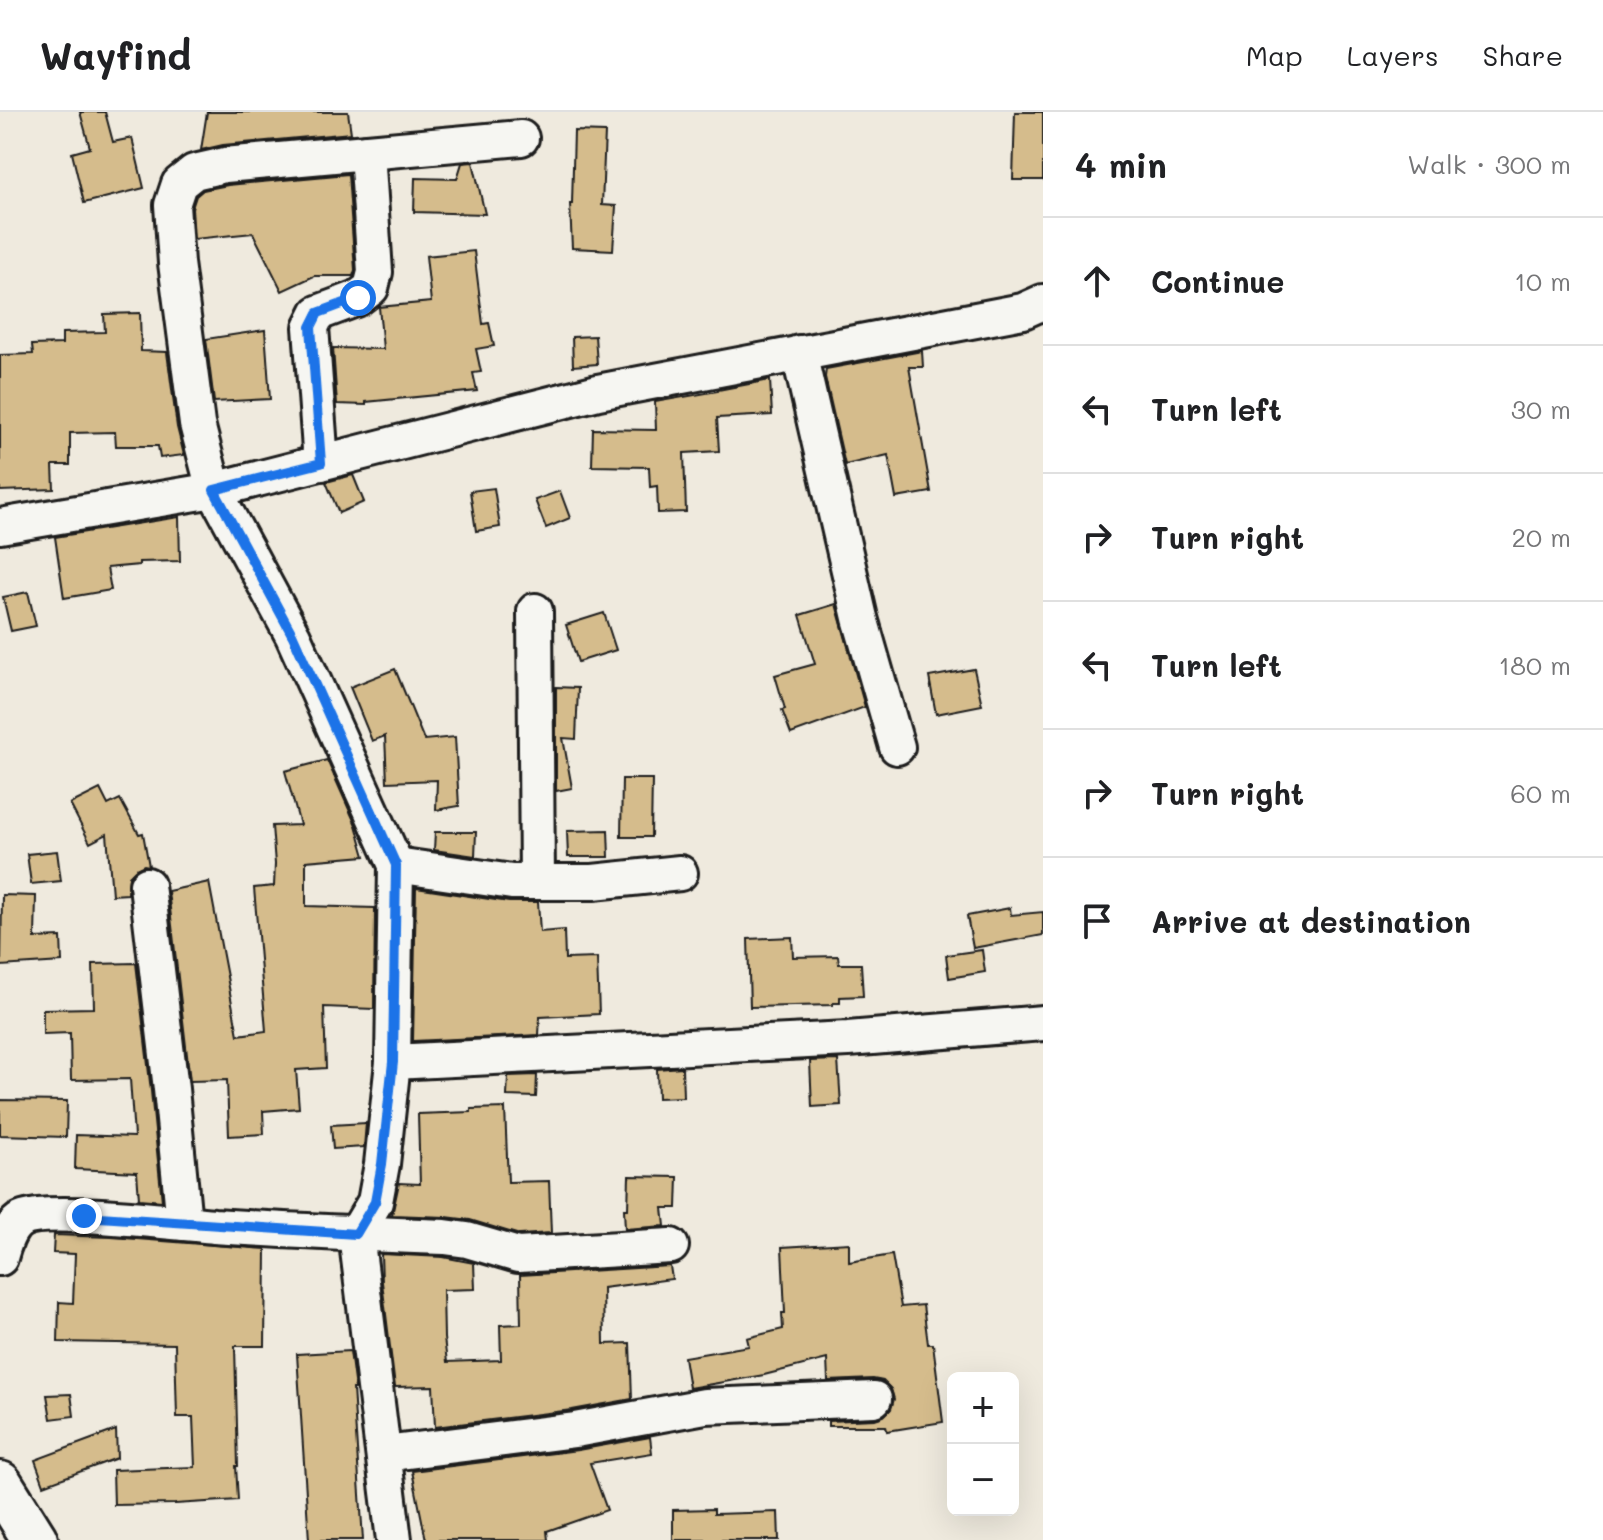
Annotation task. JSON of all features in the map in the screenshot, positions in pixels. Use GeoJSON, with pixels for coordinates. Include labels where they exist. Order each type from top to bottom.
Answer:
{"type":"FeatureCollection","features":[{"type":"Feature","properties":{"kind":"street"},"geometry":{"type":"LineString","coordinates":[[394,1540],[356,1234],[375,1202],[382,1164],[393,1062],[396,865],[293,636],[214,490],[197,424],[176,263],[172,205],[179,184],[194,172],[225,165],[521,138]]}},
{"type":"Feature","properties":{"kind":"street"},"geometry":{"type":"LineString","coordinates":[[321,463],[311,327],[318,313],[358,298],[371,288],[375,272],[367,152]]}},
{"type":"Feature","properties":{"kind":"street"},"geometry":{"type":"LineString","coordinates":[[0,526],[214,490],[598,392],[1023,311],[1043,302]]}},
{"type":"Feature","properties":{"kind":"street"},"geometry":{"type":"LineString","coordinates":[[799,353],[860,618],[897,747]]}},
{"type":"Feature","properties":{"kind":"street"},"geometry":{"type":"LineString","coordinates":[[535,611],[537,882]]}},
{"type":"Feature","properties":{"kind":"street"},"geometry":{"type":"LineString","coordinates":[[396,865],[512,882],[593,882],[680,873]]}},
{"type":"Feature","properties":{"kind":"street"},"geometry":{"type":"LineString","coordinates":[[147,885],[184,1223]]}},
{"type":"Feature","properties":{"kind":"street"},"geometry":{"type":"LineString","coordinates":[[393,1062],[848,1039],[1043,1023]]}},
{"type":"Feature","properties":{"kind":"street"},"geometry":{"type":"LineString","coordinates":[[0,1258],[5,1240],[19,1221],[39,1216],[445,1237],[518,1255],[671,1246]]}},
{"type":"Feature","properties":{"kind":"street"},"geometry":{"type":"LineString","coordinates":[[384,1454],[575,1430],[705,1406],[874,1399]]}},
{"type":"Feature","properties":{"kind":"street"},"geometry":{"type":"LineString","coordinates":[[0,1484],[35,1540]]}},
{"type":"Feature","properties":{"kind":"building"},"geometry":{"type":"Polygon","coordinates":[[[80,112],[105,112],[113,142],[132,138],[144,188],[84,203],[72,153],[90,148],[80,112]]]}},
{"type":"Feature","properties":{"kind":"building"},"geometry":{"type":"Polygon","coordinates":[[[207,112],[348,112],[351,133],[223,145],[201,150],[207,112]]]}},
{"type":"Feature","properties":{"kind":"building"},"geometry":{"type":"Polygon","coordinates":[[[1015,112],[1043,112],[1043,180],[1013,180],[1015,112]]]}},
{"type":"Feature","properties":{"kind":"building"},"geometry":{"type":"Polygon","coordinates":[[[574,131],[605,132],[602,205],[616,206],[613,250],[572,248],[570,204],[574,131]]]}},
{"type":"Feature","properties":{"kind":"building"},"geometry":{"type":"Polygon","coordinates":[[[473,162],[485,214],[414,212],[415,178],[457,179],[462,163],[473,162]]]}},
{"type":"Feature","properties":{"kind":"building"},"geometry":{"type":"Polygon","coordinates":[[[348,174],[353,276],[314,276],[282,291],[253,233],[194,239],[192,208],[196,196],[203,190],[348,174]]]}},
{"type":"Feature","properties":{"kind":"building"},"geometry":{"type":"Polygon","coordinates":[[[474,251],[483,324],[489,323],[494,346],[476,349],[481,372],[473,373],[477,391],[366,402],[366,405],[337,404],[333,348],[383,349],[379,307],[431,302],[426,256],[474,251]]]}},
{"type":"Feature","properties":{"kind":"building"},"geometry":{"type":"Polygon","coordinates":[[[140,313],[141,351],[167,352],[184,455],[160,458],[158,446],[116,446],[115,432],[70,433],[70,465],[53,465],[54,489],[0,491],[0,355],[33,354],[32,345],[62,344],[62,333],[105,332],[104,314],[140,313]]]}},
{"type":"Feature","properties":{"kind":"building"},"geometry":{"type":"Polygon","coordinates":[[[265,330],[270,399],[214,402],[206,339],[265,330]]]}},
{"type":"Feature","properties":{"kind":"building"},"geometry":{"type":"Polygon","coordinates":[[[595,336],[597,364],[573,366],[572,337],[595,336]]]}},
{"type":"Feature","properties":{"kind":"building"},"geometry":{"type":"Polygon","coordinates":[[[922,351],[923,367],[909,367],[931,492],[896,498],[888,455],[845,465],[825,377],[826,369],[922,351]]]}},
{"type":"Feature","properties":{"kind":"building"},"geometry":{"type":"Polygon","coordinates":[[[770,380],[772,415],[717,418],[719,451],[684,453],[686,512],[658,513],[657,486],[650,487],[649,467],[592,466],[593,429],[656,430],[655,402],[770,380]]]}},
{"type":"Feature","properties":{"kind":"building"},"geometry":{"type":"Polygon","coordinates":[[[353,475],[364,502],[339,513],[326,482],[353,475]]]}},
{"type":"Feature","properties":{"kind":"building"},"geometry":{"type":"Polygon","coordinates":[[[494,488],[500,527],[476,531],[470,491],[494,488]]]}},
{"type":"Feature","properties":{"kind":"building"},"geometry":{"type":"Polygon","coordinates":[[[560,491],[570,518],[546,528],[535,500],[560,491]]]}},
{"type":"Feature","properties":{"kind":"building"},"geometry":{"type":"Polygon","coordinates":[[[179,517],[180,561],[139,562],[139,565],[107,568],[111,590],[64,598],[55,537],[179,517]]]}},
{"type":"Feature","properties":{"kind":"building"},"geometry":{"type":"Polygon","coordinates":[[[28,592],[36,626],[11,631],[3,597],[28,592]]]}},
{"type":"Feature","properties":{"kind":"building"},"geometry":{"type":"Polygon","coordinates":[[[836,604],[865,707],[791,734],[782,710],[785,709],[775,675],[815,664],[800,615],[836,604]]]}},
{"type":"Feature","properties":{"kind":"building"},"geometry":{"type":"Polygon","coordinates":[[[604,613],[616,650],[578,662],[566,625],[604,613]]]}},
{"type":"Feature","properties":{"kind":"building"},"geometry":{"type":"Polygon","coordinates":[[[395,669],[424,740],[455,737],[459,806],[436,810],[437,780],[387,782],[385,736],[372,741],[350,687],[395,669]]]}},
{"type":"Feature","properties":{"kind":"building"},"geometry":{"type":"Polygon","coordinates":[[[974,669],[982,705],[936,714],[929,677],[974,669]]]}},
{"type":"Feature","properties":{"kind":"building"},"geometry":{"type":"Polygon","coordinates":[[[556,687],[578,688],[576,739],[563,738],[572,788],[556,791],[556,687]]]}},
{"type":"Feature","properties":{"kind":"building"},"geometry":{"type":"Polygon","coordinates":[[[327,760],[356,825],[365,856],[306,861],[306,906],[375,908],[374,1009],[324,1007],[326,1068],[296,1070],[299,1108],[263,1111],[264,1134],[229,1136],[227,1080],[190,1081],[168,891],[209,882],[238,1035],[266,1031],[254,888],[274,886],[272,826],[300,825],[285,771],[327,760]]]}},
{"type":"Feature","properties":{"kind":"building"},"geometry":{"type":"Polygon","coordinates":[[[622,779],[652,779],[651,837],[621,837],[622,779]]]}},
{"type":"Feature","properties":{"kind":"building"},"geometry":{"type":"Polygon","coordinates":[[[100,789],[108,805],[120,799],[139,834],[143,833],[149,866],[136,869],[129,876],[128,894],[112,895],[107,834],[90,843],[70,804],[100,789]]]}},
{"type":"Feature","properties":{"kind":"building"},"geometry":{"type":"Polygon","coordinates":[[[608,830],[609,857],[568,857],[567,831],[608,830]]]}},
{"type":"Feature","properties":{"kind":"building"},"geometry":{"type":"Polygon","coordinates":[[[435,832],[476,832],[475,856],[434,850],[435,832]]]}},
{"type":"Feature","properties":{"kind":"building"},"geometry":{"type":"Polygon","coordinates":[[[57,851],[61,881],[31,884],[27,854],[57,851]]]}},
{"type":"Feature","properties":{"kind":"building"},"geometry":{"type":"Polygon","coordinates":[[[416,888],[509,902],[538,902],[540,932],[564,930],[565,959],[597,958],[599,1014],[540,1017],[539,1035],[413,1041],[416,888]]]}},
{"type":"Feature","properties":{"kind":"building"},"geometry":{"type":"Polygon","coordinates":[[[2,895],[36,896],[35,938],[61,937],[62,962],[1,966],[2,895]]]}},
{"type":"Feature","properties":{"kind":"building"},"geometry":{"type":"Polygon","coordinates":[[[1010,908],[1011,915],[1043,912],[1043,935],[973,948],[967,916],[1010,908]]]}},
{"type":"Feature","properties":{"kind":"building"},"geometry":{"type":"Polygon","coordinates":[[[792,937],[793,957],[838,956],[839,964],[861,964],[863,996],[840,997],[840,1003],[833,1005],[750,1007],[748,939],[792,937]]]}},
{"type":"Feature","properties":{"kind":"building"},"geometry":{"type":"Polygon","coordinates":[[[982,950],[985,972],[949,978],[946,955],[982,950]]]}},
{"type":"Feature","properties":{"kind":"building"},"geometry":{"type":"Polygon","coordinates":[[[136,963],[162,1201],[139,1199],[137,1172],[75,1169],[76,1135],[134,1137],[130,1079],[71,1080],[70,1033],[43,1034],[43,1009],[94,1008],[93,964],[136,963]]]}},
{"type":"Feature","properties":{"kind":"building"},"geometry":{"type":"Polygon","coordinates":[[[838,1060],[841,1105],[812,1107],[810,1061],[838,1060]]]}},
{"type":"Feature","properties":{"kind":"building"},"geometry":{"type":"Polygon","coordinates":[[[682,1067],[683,1097],[658,1098],[657,1069],[682,1067]]]}},
{"type":"Feature","properties":{"kind":"building"},"geometry":{"type":"Polygon","coordinates":[[[537,1075],[536,1097],[507,1096],[508,1076],[537,1075]]]}},
{"type":"Feature","properties":{"kind":"building"},"geometry":{"type":"Polygon","coordinates":[[[0,1100],[67,1101],[66,1137],[0,1135],[0,1100]]]}},
{"type":"Feature","properties":{"kind":"building"},"geometry":{"type":"Polygon","coordinates":[[[505,1108],[508,1182],[549,1181],[551,1233],[520,1235],[470,1220],[392,1215],[399,1183],[420,1184],[418,1114],[505,1108]]]}},
{"type":"Feature","properties":{"kind":"building"},"geometry":{"type":"Polygon","coordinates":[[[366,1123],[364,1147],[333,1149],[331,1125],[366,1123]]]}},
{"type":"Feature","properties":{"kind":"building"},"geometry":{"type":"Polygon","coordinates":[[[629,1176],[678,1177],[677,1208],[663,1208],[665,1226],[625,1229],[624,1209],[628,1209],[629,1176]]]}},
{"type":"Feature","properties":{"kind":"building"},"geometry":{"type":"Polygon","coordinates":[[[54,1235],[266,1249],[265,1346],[235,1346],[238,1500],[114,1505],[113,1470],[195,1467],[193,1417],[177,1417],[175,1344],[58,1342],[59,1302],[73,1303],[75,1254],[53,1253],[54,1235]]]}},
{"type":"Feature","properties":{"kind":"building"},"geometry":{"type":"Polygon","coordinates":[[[849,1243],[849,1262],[892,1255],[901,1307],[923,1305],[928,1344],[933,1344],[943,1422],[887,1431],[886,1426],[828,1426],[828,1421],[884,1416],[891,1409],[894,1399],[891,1389],[883,1381],[828,1381],[827,1359],[764,1375],[689,1388],[684,1357],[749,1346],[747,1338],[783,1329],[782,1247],[849,1243]]]}},
{"type":"Feature","properties":{"kind":"building"},"geometry":{"type":"Polygon","coordinates":[[[381,1254],[443,1257],[474,1263],[475,1289],[443,1290],[447,1362],[501,1360],[500,1325],[521,1324],[520,1275],[670,1266],[672,1279],[603,1288],[604,1344],[630,1343],[632,1399],[572,1410],[435,1427],[433,1386],[395,1387],[381,1254]]]}},
{"type":"Feature","properties":{"kind":"building"},"geometry":{"type":"Polygon","coordinates":[[[350,1351],[363,1540],[309,1540],[297,1354],[350,1351]]]}},
{"type":"Feature","properties":{"kind":"building"},"geometry":{"type":"Polygon","coordinates":[[[71,1394],[74,1416],[51,1419],[47,1395],[71,1394]]]}},
{"type":"Feature","properties":{"kind":"building"},"geometry":{"type":"Polygon","coordinates":[[[116,1430],[117,1458],[44,1485],[35,1460],[116,1430]]]}},
{"type":"Feature","properties":{"kind":"building"},"geometry":{"type":"Polygon","coordinates":[[[650,1437],[652,1453],[590,1463],[607,1510],[547,1531],[548,1540],[426,1540],[412,1471],[578,1450],[650,1437]]]}},
{"type":"Feature","properties":{"kind":"building"},"geometry":{"type":"Polygon","coordinates":[[[714,1509],[714,1514],[778,1512],[779,1540],[673,1540],[673,1510],[714,1509]]]}},
{"type":"Feature","properties":{"kind":"route"},"geometry":{"type":"LineString","coordinates":[[84,1216],[356,1234],[375,1202],[393,1062],[396,865],[293,636],[214,490],[321,463],[311,327],[318,313],[358,298]]}}]}
